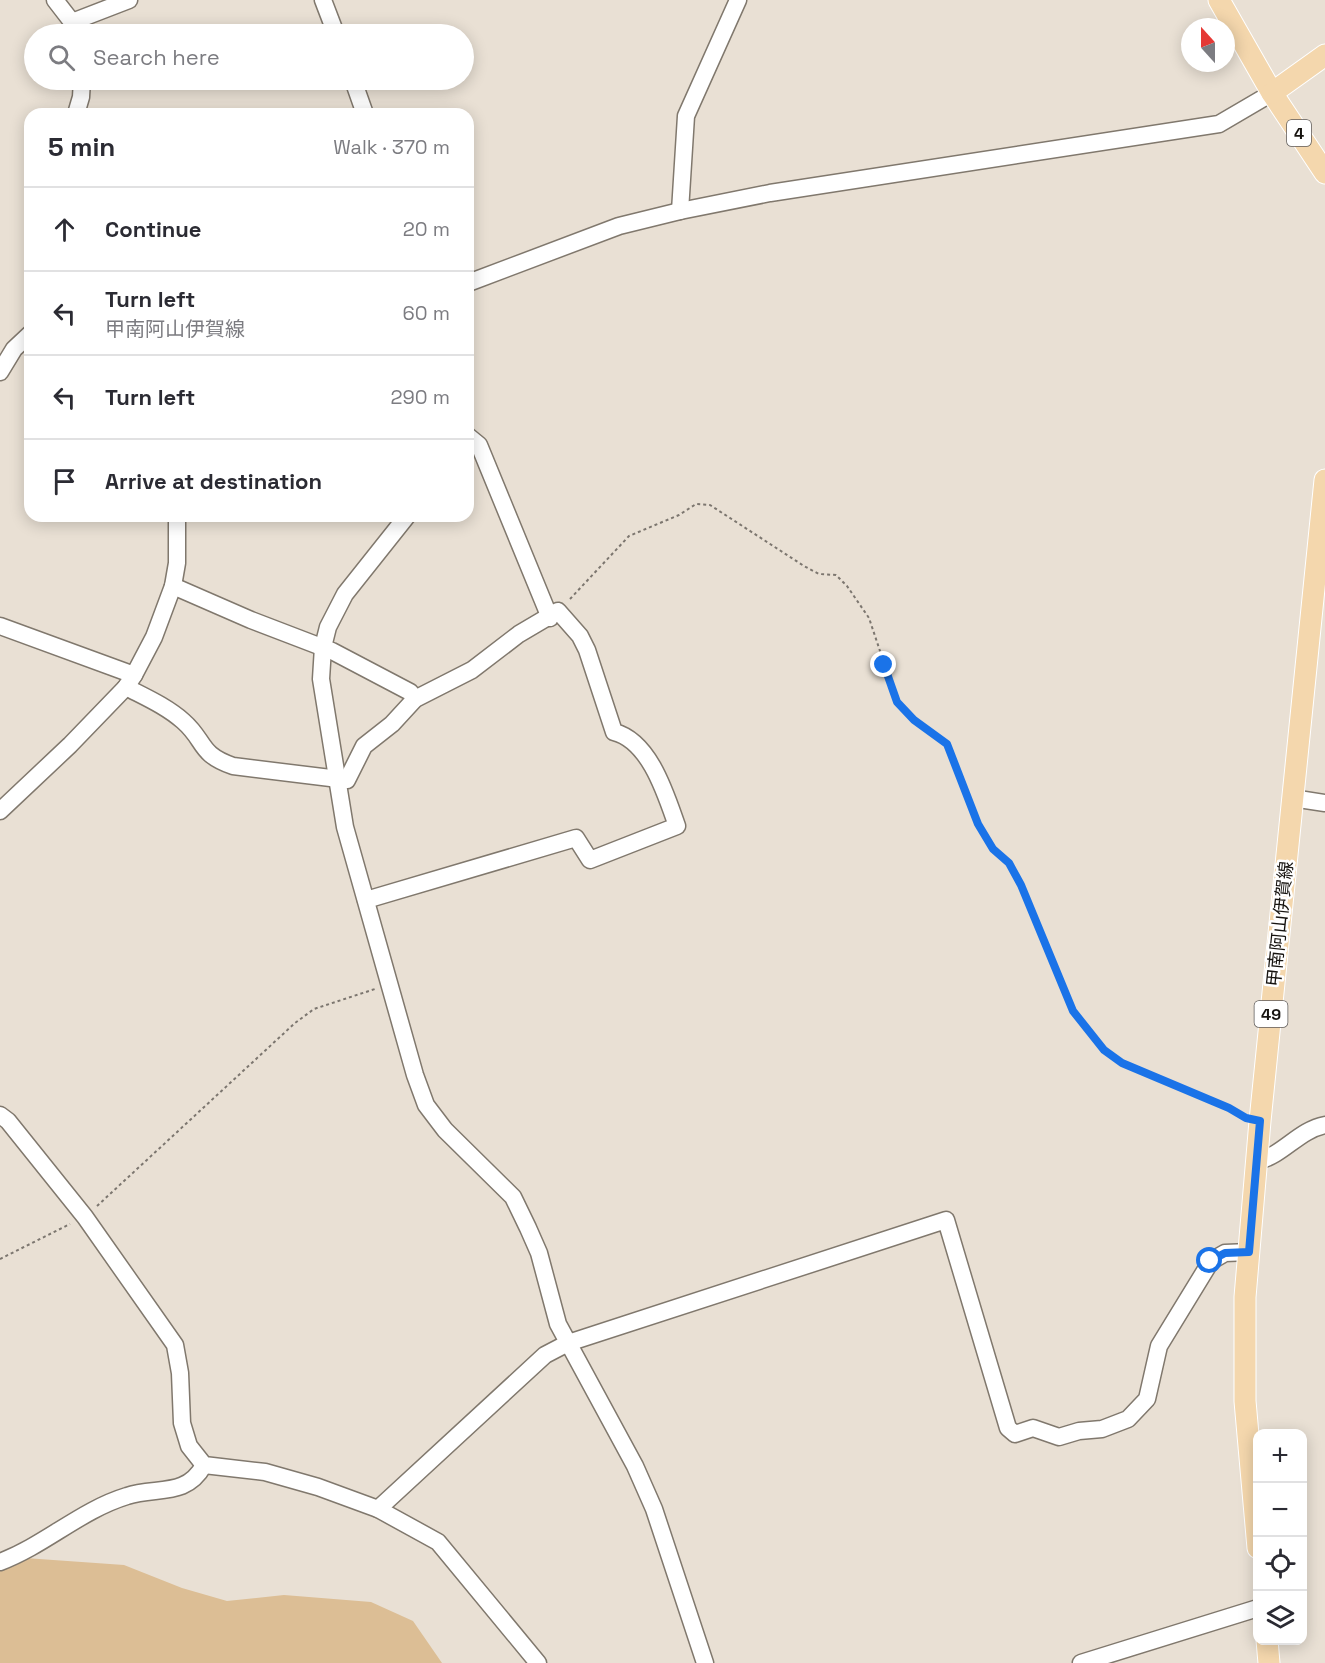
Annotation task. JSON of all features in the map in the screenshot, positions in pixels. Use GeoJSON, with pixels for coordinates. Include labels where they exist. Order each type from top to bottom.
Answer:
{"type":"FeatureCollection","features":[{"type":"Feature","properties":{"kind":"main road","name":"4"},"geometry":{"type":"LineString","coordinates":[[1219,0],[1272,93],[1325,173]]}},
{"type":"Feature","properties":{"kind":"main road"},"geometry":{"type":"LineString","coordinates":[[1272,93],[1325,55]]}},
{"type":"Feature","properties":{"kind":"main road","name":"甲南阿山伊賀線"},"geometry":{"type":"LineString","coordinates":[[1256,1537],[1245,1401],[1245,1297],[1260,1121],[1325,480]]}},
{"type":"Feature","properties":{"kind":"main road"},"geometry":{"type":"LineString","coordinates":[[1267,1645],[1269,1663]]}},
{"type":"Feature","properties":{"kind":"street"},"geometry":{"type":"LineString","coordinates":[[55,0],[71,24]]}},
{"type":"Feature","properties":{"kind":"street"},"geometry":{"type":"LineString","coordinates":[[82,24],[129,0]]}},
{"type":"Feature","properties":{"kind":"street"},"geometry":{"type":"LineString","coordinates":[[323,0],[332,24]]}},
{"type":"Feature","properties":{"kind":"street"},"geometry":{"type":"LineString","coordinates":[[680,211],[686,116],[738,0]]}},
{"type":"Feature","properties":{"kind":"street"},"geometry":{"type":"LineString","coordinates":[[78,108],[81,90]]}},
{"type":"Feature","properties":{"kind":"street"},"geometry":{"type":"LineString","coordinates":[[357,90],[364,108]]}},
{"type":"Feature","properties":{"kind":"street"},"geometry":{"type":"LineString","coordinates":[[474,281],[619,226],[680,211],[770,193],[1219,124],[1272,93]]}},
{"type":"Feature","properties":{"kind":"street"},"geometry":{"type":"LineString","coordinates":[[0,372],[14,349],[24,340]]}},
{"type":"Feature","properties":{"kind":"street"},"geometry":{"type":"LineString","coordinates":[[366,900],[576,838],[590,860],[677,826],[653,766],[622,734],[614,732],[587,650],[580,636],[554,615],[479,445],[474,441]]}},
{"type":"Feature","properties":{"kind":"street"},"geometry":{"type":"LineString","coordinates":[[0,812],[130,681],[154,637],[173,586],[177,563],[177,522]]}},
{"type":"Feature","properties":{"kind":"street"},"geometry":{"type":"LineString","coordinates":[[402,522],[345,594],[328,627],[322,647],[321,679],[345,827],[415,1075],[426,1105],[445,1130],[513,1197],[539,1253],[558,1324],[635,1466],[649,1498],[705,1663]]}},
{"type":"Feature","properties":{"kind":"street"},"geometry":{"type":"LineString","coordinates":[[173,586],[322,647],[410,692],[415,699]]}},
{"type":"Feature","properties":{"kind":"street"},"geometry":{"type":"LineString","coordinates":[[0,626],[130,681],[185,722],[207,753],[216,760],[233,766],[347,780],[364,746],[392,724],[415,699],[472,670],[519,634],[554,615]]}},
{"type":"Feature","properties":{"kind":"street"},"geometry":{"type":"LineString","coordinates":[[1292,798],[1325,803]]}},
{"type":"Feature","properties":{"kind":"street"},"geometry":{"type":"LineString","coordinates":[[0,1115],[8,1121],[85,1217],[175,1345],[180,1373],[182,1423],[189,1446],[204,1466],[265,1472],[318,1487],[378,1509],[438,1542],[538,1663]]}},
{"type":"Feature","properties":{"kind":"street"},"geometry":{"type":"LineString","coordinates":[[1258,1161],[1271,1158],[1314,1127],[1325,1125]]}},
{"type":"Feature","properties":{"kind":"street"},"geometry":{"type":"LineString","coordinates":[[378,1509],[545,1355],[568,1343],[946,1220],[1008,1428],[1015,1434],[1033,1428],[1059,1437],[1079,1431],[1102,1429],[1128,1419],[1147,1399],[1159,1346],[1210,1261],[1225,1253],[1249,1252]]}},
{"type":"Feature","properties":{"kind":"street"},"geometry":{"type":"LineString","coordinates":[[0,1562],[24,1553],[106,1504],[129,1495],[179,1488],[197,1478],[204,1466]]}},
{"type":"Feature","properties":{"kind":"street"},"geometry":{"type":"LineString","coordinates":[[1081,1663],[1253,1609]]}},
{"type":"Feature","properties":{"kind":"path"},"geometry":{"type":"LineString","coordinates":[[554,615],[629,536],[679,515],[696,504],[710,505],[819,574],[836,575],[847,586],[869,618],[897,702],[914,720],[947,744],[951,751],[978,824],[993,849],[1009,863],[1021,885],[1073,1011],[1104,1050],[1122,1063],[1229,1108],[1246,1118],[1260,1121]]}},
{"type":"Feature","properties":{"kind":"path"},"geometry":{"type":"LineString","coordinates":[[0,1259],[85,1217],[295,1023],[314,1009],[391,984]]}},
{"type":"Feature","properties":{"kind":"shaded area"},"geometry":{"type":"Polygon","coordinates":[[[25,1558],[124,1565],[182,1588],[227,1601],[284,1595],[371,1602],[413,1621],[442,1663],[0,1663],[0,1560],[25,1558]]]}},
{"type":"Feature","properties":{"kind":"route"},"geometry":{"type":"LineString","coordinates":[[884,665],[897,702],[914,720],[947,744],[955,758],[978,824],[993,849],[1009,863],[1021,885],[1060,985],[1073,1011],[1104,1050],[1122,1063],[1187,1093],[1229,1108],[1246,1118],[1260,1121],[1249,1252],[1238,1250],[1225,1253],[1210,1261]]}}]}
